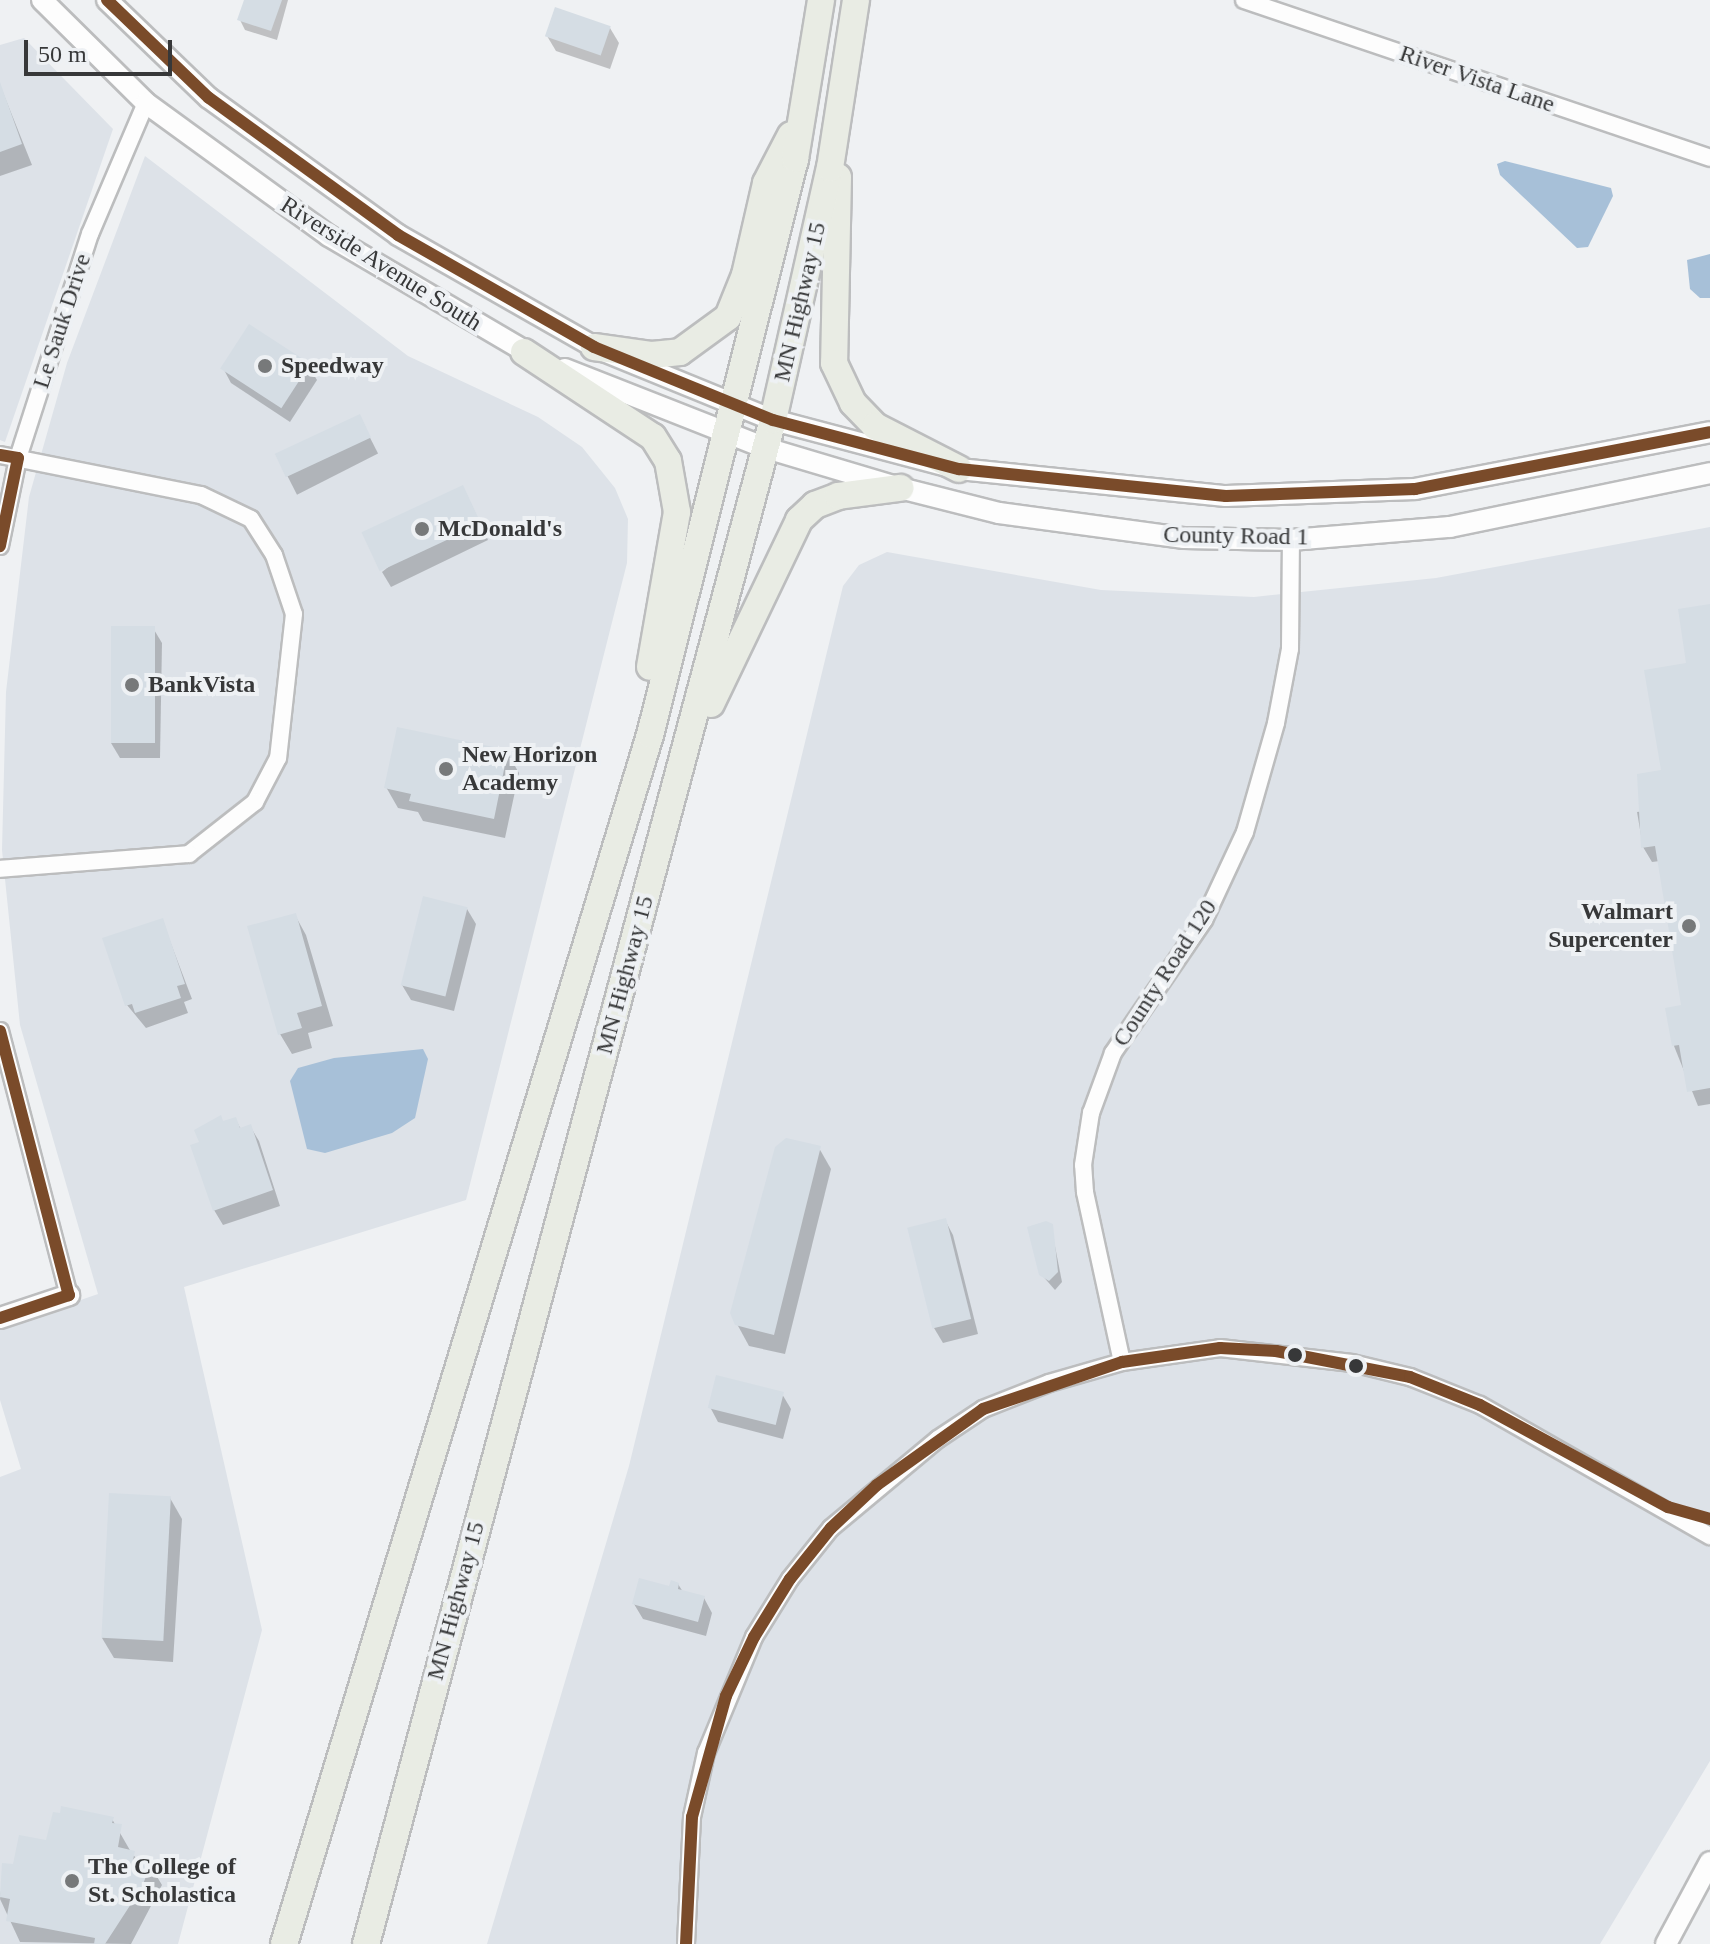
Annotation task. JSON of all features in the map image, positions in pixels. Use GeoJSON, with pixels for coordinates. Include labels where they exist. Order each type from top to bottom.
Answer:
{"type":"FeatureCollection","features":[{"type":"Feature","properties":{"kind":"highway","name":"MN Highway 15"},"geometry":{"type":"LineString","coordinates":[[284,1944],[627,808],[724,432],[734,404],[802,114],[821,0]]}},
{"type":"Feature","properties":{"kind":"highway","name":"MN Highway 15"},"geometry":{"type":"LineString","coordinates":[[366,1944],[526,1335],[686,754],[766,448],[837,122],[856,0]]}},
{"type":"Feature","properties":{"kind":"highway"},"geometry":{"type":"LineString","coordinates":[[594,347],[652,355],[680,352],[728,317],[745,275],[766,183],[802,114]]}},
{"type":"Feature","properties":{"kind":"highway"},"geometry":{"type":"LineString","coordinates":[[837,122],[834,363],[853,403],[875,426],[959,469]]}},
{"type":"Feature","properties":{"kind":"highway"},"geometry":{"type":"LineString","coordinates":[[524,352],[653,437],[675,483],[677,512],[627,808]]}},
{"type":"Feature","properties":{"kind":"highway"},"geometry":{"type":"LineString","coordinates":[[686,754],[799,520],[815,505],[838,496],[900,488]]}},
{"type":"Feature","properties":{"kind":"street","name":"Riverside Avenue South"},"geometry":{"type":"LineString","coordinates":[[42,0],[146,103],[329,236],[524,352],[766,448]]}},
{"type":"Feature","properties":{"kind":"street","name":"Riverside Avenue South"},"geometry":{"type":"LineString","coordinates":[[107,0],[209,98],[398,235],[594,347],[734,404]]}},
{"type":"Feature","properties":{"kind":"street","name":"River Vista Lane"},"geometry":{"type":"LineString","coordinates":[[1244,0],[1710,158]]}},
{"type":"Feature","properties":{"kind":"street","name":"Le Sauk Drive"},"geometry":{"type":"LineString","coordinates":[[0,546],[18,458],[90,234],[146,103]]}},
{"type":"Feature","properties":{"kind":"street","name":"County Road 1"},"geometry":{"type":"LineString","coordinates":[[734,404],[773,420],[959,469],[1226,496],[1355,494],[1465,480],[1710,432]]}},
{"type":"Feature","properties":{"kind":"street","name":"County Road 1"},"geometry":{"type":"LineString","coordinates":[[766,448],[900,488],[999,513],[1184,538],[1291,540],[1450,527],[1710,473]]}},
{"type":"Feature","properties":{"kind":"street"},"geometry":{"type":"LineString","coordinates":[[0,455],[201,495],[251,519],[274,555],[294,614],[278,758],[255,802],[189,854],[0,869]]}},
{"type":"Feature","properties":{"kind":"street","name":"County Road 120"},"geometry":{"type":"LineString","coordinates":[[1122,1362],[1085,1192],[1083,1165],[1091,1113],[1113,1053],[1204,920],[1245,832],[1276,723],[1290,649],[1291,540]]}},
{"type":"Feature","properties":{"kind":"street"},"geometry":{"type":"LineString","coordinates":[[0,1031],[69,1295],[0,1318]]}},
{"type":"Feature","properties":{"kind":"street"},"geometry":{"type":"LineString","coordinates":[[686,1944],[692,1817],[706,1753],[754,1637],[790,1579],[831,1528],[877,1485],[949,1431],[1009,1399],[1122,1362],[1234,1348],[1321,1358],[1410,1377],[1480,1405],[1668,1507],[1710,1536]]}},
{"type":"Feature","properties":{"kind":"street"},"geometry":{"type":"LineString","coordinates":[[1668,1507],[1710,1519]]}},
{"type":"Feature","properties":{"kind":"street"},"geometry":{"type":"LineString","coordinates":[[1666,1944],[1710,1862]]}},
{"type":"Feature","properties":{"kind":"shaded area"},"geometry":{"type":"Polygon","coordinates":[[[24,38],[113,129],[5,442],[0,440],[0,45],[24,38]]]}},
{"type":"Feature","properties":{"kind":"shaded area"},"geometry":{"type":"Polygon","coordinates":[[[145,156],[408,356],[538,417],[582,447],[615,488],[628,519],[627,563],[466,1200],[184,1287],[262,1630],[178,1944],[0,1944],[0,1477],[21,1469],[0,1400],[0,1328],[98,1294],[20,1025],[2,850],[6,692],[29,497],[67,363],[145,156]]]}},
{"type":"Feature","properties":{"kind":"shaded area"},"geometry":{"type":"Polygon","coordinates":[[[1710,527],[1710,1761],[1600,1944],[487,1944],[629,1466],[843,586],[859,565],[887,552],[1101,590],[1254,597],[1436,578],[1710,527]]]}},
{"type":"Feature","properties":{"kind":"water"},"geometry":{"type":"Polygon","coordinates":[[[1505,161],[1611,188],[1613,196],[1588,247],[1577,248],[1500,175],[1497,164],[1505,161]]]}},
{"type":"Feature","properties":{"kind":"water"},"geometry":{"type":"Polygon","coordinates":[[[1710,254],[1710,298],[1700,298],[1690,289],[1687,260],[1710,254]]]}},
{"type":"Feature","properties":{"kind":"water"},"geometry":{"type":"Polygon","coordinates":[[[423,1049],[428,1059],[415,1118],[392,1133],[325,1153],[307,1149],[290,1081],[298,1068],[334,1058],[423,1049]]]}},
{"type":"Feature","properties":{"kind":"building"},"geometry":{"type":"Polygon","coordinates":[[[244,0],[282,0],[271,31],[237,20],[244,0]]]}},
{"type":"Feature","properties":{"kind":"building"},"geometry":{"type":"Polygon","coordinates":[[[555,7],[611,26],[601,56],[545,36],[555,7]]]}},
{"type":"Feature","properties":{"kind":"building"},"geometry":{"type":"Polygon","coordinates":[[[0,82],[22,144],[0,152],[0,82]]]}},
{"type":"Feature","properties":{"kind":"building","name":"Speedway"},"geometry":{"type":"Polygon","coordinates":[[[249,324],[310,364],[281,408],[220,368],[249,324]]]}},
{"type":"Feature","properties":{"kind":"building","name":"Speedway"},"geometry":{"type":"Polygon","coordinates":[[[360,414],[371,438],[286,477],[275,454],[360,414]]]}},
{"type":"Feature","properties":{"kind":"building","name":"McDonald's"},"geometry":{"type":"Polygon","coordinates":[[[463,485],[481,524],[380,571],[361,532],[463,485]]]}},
{"type":"Feature","properties":{"kind":"building","name":"Walmart Supercenter"},"geometry":{"type":"Polygon","coordinates":[[[1710,604],[1710,1088],[1687,1092],[1679,1045],[1672,1046],[1665,1008],[1681,1005],[1655,846],[1641,848],[1637,774],[1661,770],[1644,670],[1686,663],[1678,609],[1710,604]]]}},
{"type":"Feature","properties":{"kind":"building","name":"BankVista"},"geometry":{"type":"Polygon","coordinates":[[[111,626],[155,626],[155,743],[111,743],[111,626]]]}},
{"type":"Feature","properties":{"kind":"building","name":"New Horizon Academy"},"geometry":{"type":"Polygon","coordinates":[[[397,727],[508,750],[494,819],[409,801],[411,794],[384,788],[397,727]]]}},
{"type":"Feature","properties":{"kind":"building"},"geometry":{"type":"Polygon","coordinates":[[[423,896],[468,907],[445,996],[401,985],[423,896]]]}},
{"type":"Feature","properties":{"kind":"building"},"geometry":{"type":"Polygon","coordinates":[[[296,913],[322,1006],[297,1013],[302,1028],[278,1035],[247,926],[296,913]]]}},
{"type":"Feature","properties":{"kind":"building"},"geometry":{"type":"Polygon","coordinates":[[[163,918],[185,984],[177,986],[181,998],[135,1013],[132,1004],[125,1006],[102,938],[163,918]]]}},
{"type":"Feature","properties":{"kind":"building"},"geometry":{"type":"Polygon","coordinates":[[[221,1115],[223,1121],[236,1117],[240,1128],[251,1124],[273,1190],[213,1211],[190,1145],[199,1142],[194,1130],[221,1115]]]}},
{"type":"Feature","properties":{"kind":"building"},"geometry":{"type":"Polygon","coordinates":[[[786,1138],[821,1146],[774,1335],[735,1325],[730,1313],[775,1147],[786,1138]]]}},
{"type":"Feature","properties":{"kind":"building"},"geometry":{"type":"Polygon","coordinates":[[[946,1218],[971,1319],[932,1329],[907,1228],[946,1218]]]}},
{"type":"Feature","properties":{"kind":"building"},"geometry":{"type":"Polygon","coordinates":[[[1046,1221],[1053,1224],[1058,1272],[1049,1281],[1039,1275],[1027,1227],[1046,1221]]]}},
{"type":"Feature","properties":{"kind":"building"},"geometry":{"type":"Polygon","coordinates":[[[716,1375],[784,1392],[776,1425],[708,1408],[716,1375]]]}},
{"type":"Feature","properties":{"kind":"building"},"geometry":{"type":"Polygon","coordinates":[[[109,1493],[171,1496],[163,1641],[101,1638],[109,1493]]]}},
{"type":"Feature","properties":{"kind":"building"},"geometry":{"type":"Polygon","coordinates":[[[639,1578],[669,1586],[671,1580],[679,1583],[678,1589],[705,1596],[698,1622],[632,1604],[639,1578]]]}},
{"type":"Feature","properties":{"kind":"building","name":"The College of St. Scholastica"},"geometry":{"type":"Polygon","coordinates":[[[61,1806],[114,1817],[112,1823],[122,1824],[118,1847],[135,1851],[133,1860],[151,1863],[142,1887],[105,1944],[94,1944],[95,1938],[6,1921],[10,1899],[0,1897],[2,1863],[13,1864],[19,1835],[46,1840],[53,1812],[60,1813],[61,1806]]]}},
{"type":"Feature","properties":{"kind":"transit line"},"geometry":{"type":"LineString","coordinates":[[107,0],[209,98],[398,235],[594,347],[773,420],[959,469],[1226,496],[1415,489],[1710,432]]}},
{"type":"Feature","properties":{"kind":"transit line"},"geometry":{"type":"LineString","coordinates":[[0,455],[18,458],[0,546]]}},
{"type":"Feature","properties":{"kind":"transit line"},"geometry":{"type":"LineString","coordinates":[[0,1031],[69,1295],[0,1318]]}},
{"type":"Feature","properties":{"kind":"transit line"},"geometry":{"type":"LineString","coordinates":[[686,1944],[692,1817],[726,1696],[754,1637],[790,1579],[831,1528],[877,1485],[983,1409],[1122,1362],[1220,1348],[1276,1351],[1410,1377],[1480,1405],[1668,1507],[1710,1519]]}},
{"type":"Feature","properties":{"kind":"place","name":"Speedway"},"geometry":{"type":"Point","coordinates":[265,366]}},
{"type":"Feature","properties":{"kind":"place","name":"McDonald's"},"geometry":{"type":"Point","coordinates":[422,529]}},
{"type":"Feature","properties":{"kind":"place","name":"BankVista"},"geometry":{"type":"Point","coordinates":[132,685]}},
{"type":"Feature","properties":{"kind":"place","name":"New Horizon Academy"},"geometry":{"type":"Point","coordinates":[446,769]}},
{"type":"Feature","properties":{"kind":"place","name":"Walmart Supercenter"},"geometry":{"type":"Point","coordinates":[1689,926]}},
{"type":"Feature","properties":{"kind":"place","name":"The College of St. Scholastica"},"geometry":{"type":"Point","coordinates":[72,1881]}}]}
